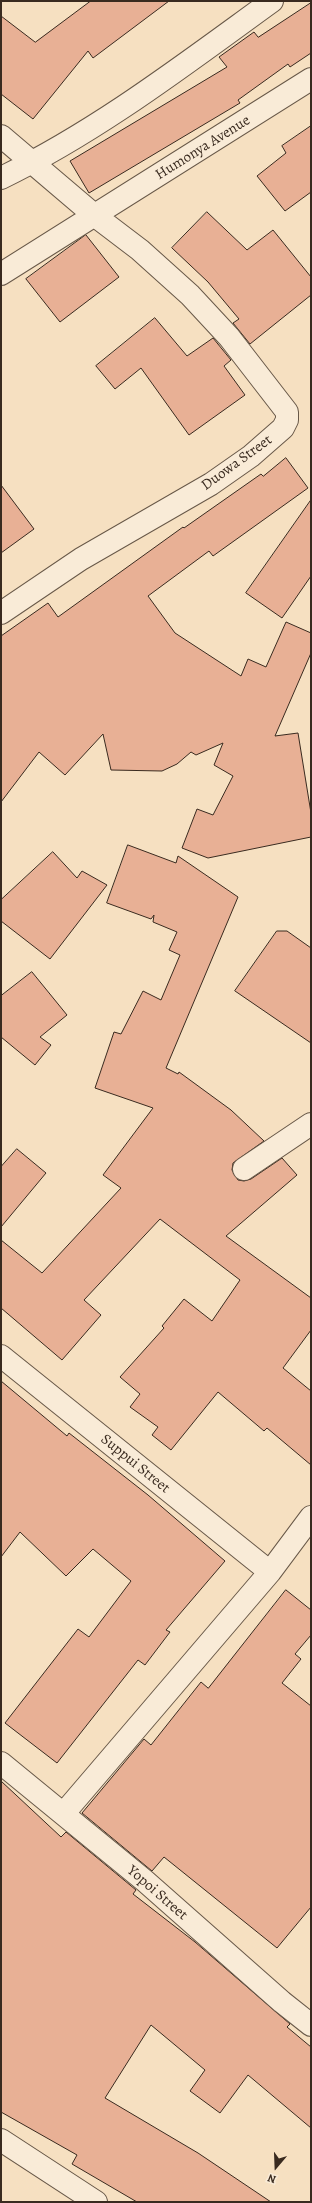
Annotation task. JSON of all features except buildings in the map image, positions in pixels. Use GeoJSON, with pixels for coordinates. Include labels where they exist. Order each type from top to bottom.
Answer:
{"type":"FeatureCollection","features":[{"type":"Feature","properties":{"kind":"street"},"geometry":{"type":"LineString","coordinates":[[1,178],[31,164],[134,100],[272,1]]}},
{"type":"Feature","properties":{"kind":"street","name":"Humonya Avenue"},"geometry":{"type":"LineString","coordinates":[[1,274],[311,79]]}},
{"type":"Feature","properties":{"kind":"street","name":"Duowa Street"},"geometry":{"type":"LineString","coordinates":[[1,136],[31,164],[140,250],[190,295],[229,337],[287,412],[287,420],[283,428],[251,456],[216,480],[81,559],[1,613]]}},
{"type":"Feature","properties":{"kind":"street"},"geometry":{"type":"LineString","coordinates":[[244,1169],[311,1124]]}},
{"type":"Feature","properties":{"kind":"street","name":"Suppui Street"},"geometry":{"type":"LineString","coordinates":[[1,1356],[270,1572]]}},
{"type":"Feature","properties":{"kind":"street"},"geometry":{"type":"LineString","coordinates":[[64,1813],[270,1572],[311,1517]]}},
{"type":"Feature","properties":{"kind":"street","name":"Yopoi Street"},"geometry":{"type":"LineString","coordinates":[[1,1763],[64,1813],[311,2025]]}},
{"type":"Feature","properties":{"kind":"street"},"geometry":{"type":"LineString","coordinates":[[1,2140],[96,2202]]}}]}
